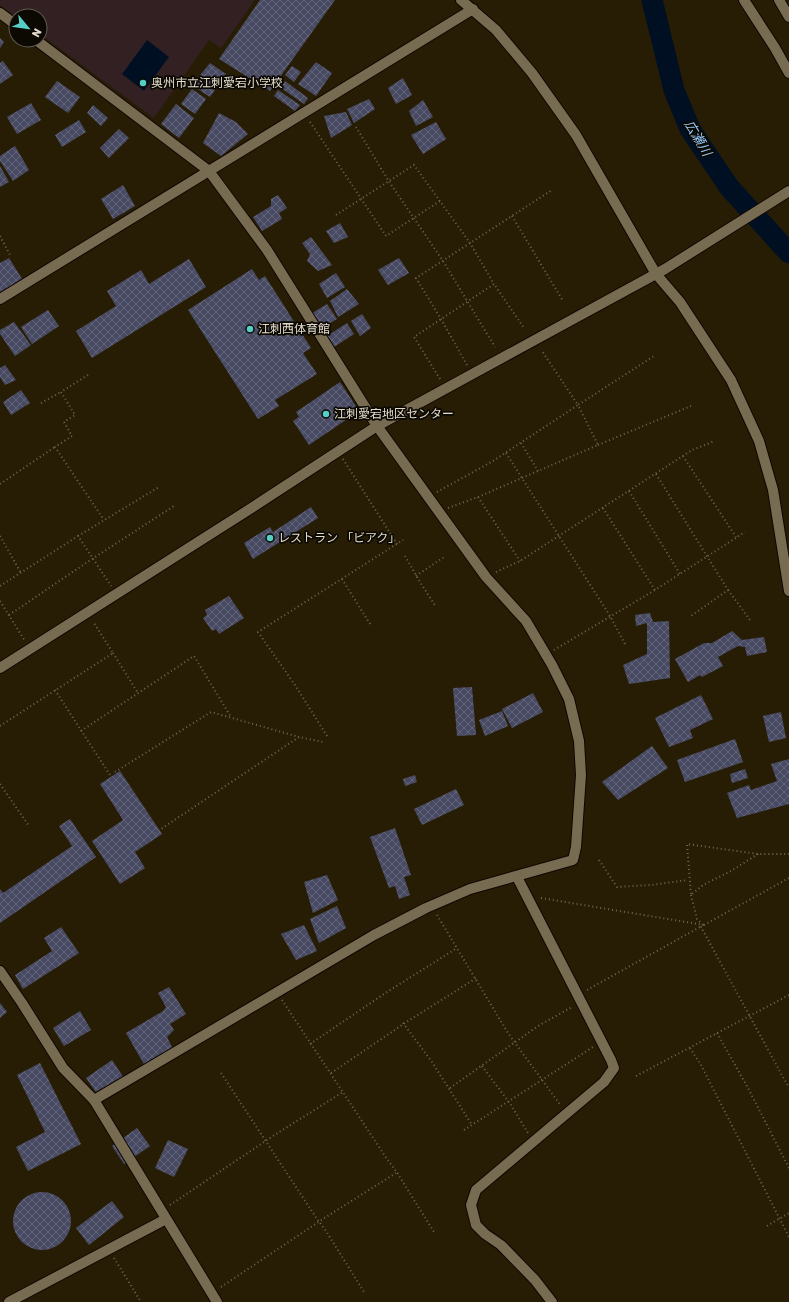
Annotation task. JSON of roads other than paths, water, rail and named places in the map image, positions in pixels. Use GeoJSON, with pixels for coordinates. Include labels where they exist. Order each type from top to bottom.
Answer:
{"type":"FeatureCollection","features":[{"type":"Feature","properties":{"kind":"street"},"geometry":{"type":"LineString","coordinates":[[462,0],[496,30],[532,73],[576,135],[660,272],[731,380],[759,441],[773,490],[789,590]]}},
{"type":"Feature","properties":{"kind":"street"},"geometry":{"type":"LineString","coordinates":[[744,0],[775,48],[789,73]]}},
{"type":"Feature","properties":{"kind":"street"},"geometry":{"type":"LineString","coordinates":[[779,0],[789,17]]}},
{"type":"Feature","properties":{"kind":"street"},"geometry":{"type":"LineString","coordinates":[[0,299],[473,9]]}},
{"type":"Feature","properties":{"kind":"street"},"geometry":{"type":"LineString","coordinates":[[47,48],[209,171],[267,250],[377,426],[486,577],[526,621],[569,699],[579,740],[581,768],[576,847],[572,860],[470,890],[426,908],[374,935],[94,1100]]}},
{"type":"Feature","properties":{"kind":"street"},"geometry":{"type":"LineString","coordinates":[[0,668],[377,426],[660,272],[789,191]]}},
{"type":"Feature","properties":{"kind":"street"},"geometry":{"type":"LineString","coordinates":[[517,877],[614,1068],[604,1082],[476,1190],[471,1205],[476,1225],[511,1255],[535,1280],[552,1302]]}},
{"type":"Feature","properties":{"kind":"street"},"geometry":{"type":"LineString","coordinates":[[0,971],[63,1068],[94,1100],[217,1302]]}},
{"type":"Feature","properties":{"kind":"street"},"geometry":{"type":"LineString","coordinates":[[9,1302],[166,1219]]}},
{"type":"Feature","properties":{"kind":"water"},"geometry":{"type":"Polygon","coordinates":[[[147,40],[169,57],[144,91],[122,74],[147,40]]]}},
{"type":"Feature","properties":{"kind":"waterway","name":"広瀬川"},"geometry":{"type":"LineString","coordinates":[[652,0],[674,90],[690,129],[729,187],[789,253]]}},
{"type":"Feature","properties":{"kind":"place","name":"奥州市立江刺愛宕小学校"},"geometry":{"type":"Point","coordinates":[143,83]}},
{"type":"Feature","properties":{"kind":"place","name":"江刺西体育館"},"geometry":{"type":"Point","coordinates":[250,329]}},
{"type":"Feature","properties":{"kind":"place","name":"江刺愛宕地区センター"},"geometry":{"type":"Point","coordinates":[326,414]}},
{"type":"Feature","properties":{"kind":"place","name":"レストラン 「ビアク」"},"geometry":{"type":"Point","coordinates":[270,538]}}]}
